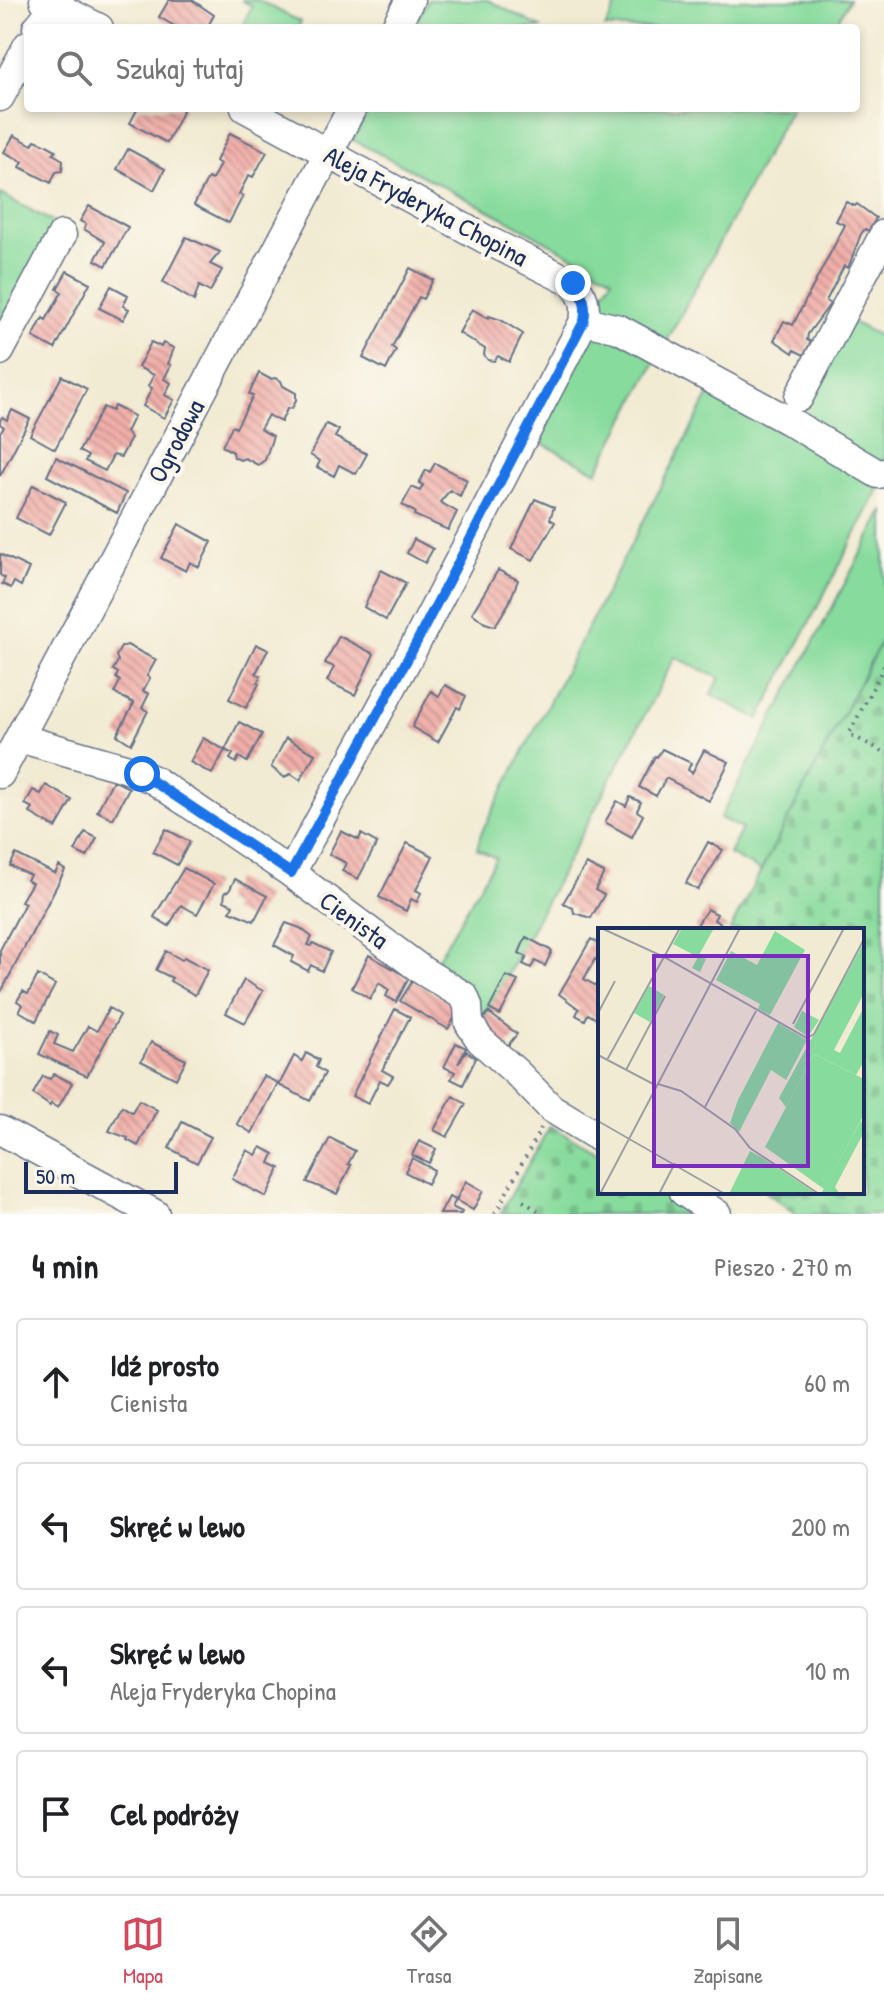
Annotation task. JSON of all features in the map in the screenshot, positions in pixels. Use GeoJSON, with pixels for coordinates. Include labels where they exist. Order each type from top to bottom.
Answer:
{"type":"FeatureCollection","features":[{"type":"Feature","properties":{"kind":"street"},"geometry":{"type":"LineString","coordinates":[[397,24],[410,0]]}},
{"type":"Feature","properties":{"kind":"street"},"geometry":{"type":"LineString","coordinates":[[40,24],[54,2],[92,24]]}},
{"type":"Feature","properties":{"kind":"street"},"geometry":{"type":"LineString","coordinates":[[0,97],[24,52]]}},
{"type":"Feature","properties":{"kind":"street","name":"Aleja Fryderyka Chopina"},"geometry":{"type":"LineString","coordinates":[[252,112],[485,239],[573,283],[586,307],[584,321]]}},
{"type":"Feature","properties":{"kind":"street","name":"Ogrodowa"},"geometry":{"type":"LineString","coordinates":[[0,774],[11,742],[350,112]]}},
{"type":"Feature","properties":{"kind":"street"},"geometry":{"type":"LineString","coordinates":[[799,397],[884,234]]}},
{"type":"Feature","properties":{"kind":"street"},"geometry":{"type":"LineString","coordinates":[[0,351],[62,235]]}},
{"type":"Feature","properties":{"kind":"street"},"geometry":{"type":"LineString","coordinates":[[291,873],[414,647],[584,321],[619,329],[881,474]]}},
{"type":"Feature","properties":{"kind":"street","name":"Cienista"},"geometry":{"type":"LineString","coordinates":[[11,742],[128,769],[154,780],[291,873],[423,971],[464,996],[469,1023],[480,1040],[551,1108],[598,1137]]}},
{"type":"Feature","properties":{"kind":"street"},"geometry":{"type":"LineString","coordinates":[[0,1130],[114,1204],[155,1214]]}},
{"type":"Feature","properties":{"kind":"street"},"geometry":{"type":"LineString","coordinates":[[687,1194],[717,1214]]}},
{"type":"Feature","properties":{"kind":"path"},"geometry":{"type":"LineString","coordinates":[[884,666],[849,734],[884,752]]}},
{"type":"Feature","properties":{"kind":"path"},"geometry":{"type":"LineString","coordinates":[[495,1214],[551,1108]]}},
{"type":"Feature","properties":{"kind":"path"},"geometry":{"type":"LineString","coordinates":[[523,1201],[543,1214]]}},
{"type":"Feature","properties":{"kind":"green space"},"geometry":{"type":"Polygon","coordinates":[[[241,0],[258,0],[301,22],[243,24],[252,6],[241,0]]]}},
{"type":"Feature","properties":{"kind":"green space"},"geometry":{"type":"Polygon","coordinates":[[[428,0],[488,0],[534,24],[415,24],[428,0]]]}},
{"type":"Feature","properties":{"kind":"green space"},"geometry":{"type":"Polygon","coordinates":[[[619,0],[849,0],[836,24],[607,24],[619,0]]]}},
{"type":"Feature","properties":{"kind":"green space"},"geometry":{"type":"Polygon","coordinates":[[[368,112],[789,112],[666,343],[596,306],[612,278],[353,140],[368,112]]]}},
{"type":"Feature","properties":{"kind":"green space"},"geometry":{"type":"Polygon","coordinates":[[[0,194],[57,224],[0,331],[0,194]]]}},
{"type":"Feature","properties":{"kind":"green space"},"geometry":{"type":"Polygon","coordinates":[[[850,321],[884,338],[884,467],[843,442],[802,411],[850,321]]]}},
{"type":"Feature","properties":{"kind":"green space"},"geometry":{"type":"Polygon","coordinates":[[[603,331],[658,357],[597,472],[528,436],[580,338],[603,331]]]}},
{"type":"Feature","properties":{"kind":"green space"},"geometry":{"type":"Polygon","coordinates":[[[713,387],[853,468],[879,489],[759,719],[711,694],[720,678],[675,657],[488,1012],[485,1016],[479,1015],[434,965],[496,858],[477,849],[481,833],[713,387]]]}},
{"type":"Feature","properties":{"kind":"green space"},"geometry":{"type":"Polygon","coordinates":[[[884,510],[884,636],[761,871],[729,854],[742,829],[720,818],[884,510]]]}},
{"type":"Feature","properties":{"kind":"green space"},"geometry":{"type":"Polygon","coordinates":[[[884,636],[884,1214],[796,1214],[769,1194],[864,1194],[864,928],[731,928],[884,636]]]}},
{"type":"Feature","properties":{"kind":"green space"},"geometry":{"type":"Polygon","coordinates":[[[550,1126],[598,1153],[598,1194],[665,1194],[698,1214],[500,1214],[550,1126]]]}},
{"type":"Feature","properties":{"kind":"building"},"geometry":{"type":"Polygon","coordinates":[[[169,0],[192,0],[214,15],[209,24],[171,24],[159,17],[169,0]]]}},
{"type":"Feature","properties":{"kind":"building"},"geometry":{"type":"Polygon","coordinates":[[[136,112],[182,112],[167,143],[130,123],[136,112]]]}},
{"type":"Feature","properties":{"kind":"building"},"geometry":{"type":"Polygon","coordinates":[[[230,133],[267,152],[253,177],[249,175],[243,186],[239,194],[243,196],[229,223],[194,205],[208,178],[212,180],[220,164],[216,161],[230,133]]]}},
{"type":"Feature","properties":{"kind":"building"},"geometry":{"type":"Polygon","coordinates":[[[14,135],[32,145],[35,140],[56,150],[53,154],[63,160],[62,171],[56,172],[51,183],[20,167],[23,162],[4,152],[14,135]]]}},
{"type":"Feature","properties":{"kind":"building"},"geometry":{"type":"Polygon","coordinates":[[[128,149],[165,169],[154,190],[117,169],[128,149]]]}},
{"type":"Feature","properties":{"kind":"building"},"geometry":{"type":"Polygon","coordinates":[[[846,202],[857,204],[876,218],[869,231],[865,229],[861,234],[848,268],[844,266],[826,301],[830,304],[808,334],[807,340],[811,342],[804,355],[794,350],[793,353],[774,340],[784,321],[793,325],[845,225],[836,221],[846,202]]]}},
{"type":"Feature","properties":{"kind":"building"},"geometry":{"type":"Polygon","coordinates":[[[89,206],[128,227],[106,266],[95,260],[105,242],[84,229],[86,224],[80,221],[89,206]]]}},
{"type":"Feature","properties":{"kind":"building"},"geometry":{"type":"Polygon","coordinates":[[[186,237],[220,252],[210,264],[222,270],[210,292],[199,286],[194,301],[163,282],[186,237]]]}},
{"type":"Feature","properties":{"kind":"building"},"geometry":{"type":"Polygon","coordinates":[[[410,268],[433,280],[423,299],[419,297],[392,347],[396,350],[386,370],[363,358],[410,268]]]}},
{"type":"Feature","properties":{"kind":"building"},"geometry":{"type":"Polygon","coordinates":[[[67,271],[90,283],[55,349],[33,337],[62,292],[57,289],[67,271]]]}},
{"type":"Feature","properties":{"kind":"building"},"geometry":{"type":"Polygon","coordinates":[[[111,286],[128,295],[123,306],[129,309],[123,320],[99,308],[111,286]]]}},
{"type":"Feature","properties":{"kind":"building"},"geometry":{"type":"Polygon","coordinates":[[[472,309],[488,318],[501,320],[523,334],[509,362],[498,356],[494,361],[488,360],[484,355],[485,349],[459,333],[472,309]]]}},
{"type":"Feature","properties":{"kind":"building"},"geometry":{"type":"Polygon","coordinates":[[[151,342],[174,348],[164,379],[171,383],[165,395],[174,400],[164,418],[143,406],[152,388],[148,386],[154,375],[138,367],[151,342]]]}},
{"type":"Feature","properties":{"kind":"building"},"geometry":{"type":"Polygon","coordinates":[[[259,373],[281,381],[283,386],[296,393],[296,401],[292,408],[287,409],[281,422],[268,415],[260,429],[273,436],[265,460],[258,465],[245,458],[240,460],[234,457],[233,452],[222,446],[232,426],[236,428],[253,396],[249,394],[259,373]]]}},
{"type":"Feature","properties":{"kind":"building"},"geometry":{"type":"Polygon","coordinates":[[[62,376],[87,389],[55,449],[30,435],[62,376]]]}},
{"type":"Feature","properties":{"kind":"building"},"geometry":{"type":"Polygon","coordinates":[[[114,406],[134,416],[126,432],[131,438],[121,457],[113,455],[105,471],[85,461],[88,456],[79,451],[103,407],[112,411],[114,406]]]}},
{"type":"Feature","properties":{"kind":"building"},"geometry":{"type":"Polygon","coordinates":[[[12,410],[30,419],[0,476],[0,432],[4,427],[0,421],[2,417],[7,420],[12,410]]]}},
{"type":"Feature","properties":{"kind":"building"},"geometry":{"type":"Polygon","coordinates":[[[326,424],[339,430],[335,437],[367,454],[356,474],[339,465],[334,476],[317,467],[320,461],[310,455],[326,424]]]}},
{"type":"Feature","properties":{"kind":"building"},"geometry":{"type":"Polygon","coordinates":[[[56,457],[126,493],[117,513],[47,476],[56,457]]]}},
{"type":"Feature","properties":{"kind":"building"},"geometry":{"type":"Polygon","coordinates":[[[435,463],[467,480],[460,496],[450,490],[440,502],[457,512],[448,530],[414,515],[415,512],[402,505],[412,487],[420,491],[423,485],[419,483],[426,470],[430,472],[435,463]]]}},
{"type":"Feature","properties":{"kind":"building"},"geometry":{"type":"Polygon","coordinates":[[[33,485],[66,502],[49,535],[16,518],[33,485]]]}},
{"type":"Feature","properties":{"kind":"building"},"geometry":{"type":"Polygon","coordinates":[[[535,499],[554,507],[550,519],[555,522],[533,560],[511,549],[535,499]]]}},
{"type":"Feature","properties":{"kind":"building"},"geometry":{"type":"Polygon","coordinates":[[[179,524],[212,542],[199,567],[190,562],[186,571],[161,558],[179,524]]]}},
{"type":"Feature","properties":{"kind":"building"},"geometry":{"type":"Polygon","coordinates":[[[414,539],[433,549],[425,563],[407,553],[414,539]]]}},
{"type":"Feature","properties":{"kind":"building"},"geometry":{"type":"Polygon","coordinates":[[[0,554],[29,568],[21,586],[14,582],[11,588],[2,584],[5,578],[0,575],[0,554]]]}},
{"type":"Feature","properties":{"kind":"building"},"geometry":{"type":"Polygon","coordinates":[[[381,570],[406,583],[386,620],[364,607],[381,570]]]}},
{"type":"Feature","properties":{"kind":"building"},"geometry":{"type":"Polygon","coordinates":[[[498,570],[518,580],[495,626],[472,613],[498,570]]]}},
{"type":"Feature","properties":{"kind":"building"},"geometry":{"type":"Polygon","coordinates":[[[339,636],[374,654],[355,695],[327,681],[334,667],[325,663],[339,636]]]}},
{"type":"Feature","properties":{"kind":"building"},"geometry":{"type":"Polygon","coordinates":[[[256,644],[268,650],[256,673],[261,676],[259,684],[246,708],[229,699],[256,644]]]}},
{"type":"Feature","properties":{"kind":"building"},"geometry":{"type":"Polygon","coordinates":[[[127,645],[156,660],[143,691],[149,694],[142,708],[148,711],[131,744],[117,735],[134,703],[114,693],[120,681],[116,678],[118,673],[113,670],[121,647],[127,645]]]}},
{"type":"Feature","properties":{"kind":"building"},"geometry":{"type":"Polygon","coordinates":[[[445,685],[466,696],[438,742],[412,727],[431,691],[439,696],[445,685]]]}},
{"type":"Feature","properties":{"kind":"building"},"geometry":{"type":"Polygon","coordinates":[[[239,722],[262,734],[247,762],[239,757],[236,763],[230,759],[233,754],[225,750],[239,722]]]}},
{"type":"Feature","properties":{"kind":"building"},"geometry":{"type":"Polygon","coordinates":[[[203,738],[225,750],[212,774],[190,762],[203,738]]]}},
{"type":"Feature","properties":{"kind":"building"},"geometry":{"type":"Polygon","coordinates":[[[286,738],[315,754],[300,780],[291,774],[284,777],[271,767],[286,738]]]}},
{"type":"Feature","properties":{"kind":"building"},"geometry":{"type":"Polygon","coordinates":[[[662,749],[691,763],[688,770],[692,773],[704,750],[729,762],[709,801],[666,778],[656,796],[639,787],[662,749]]]}},
{"type":"Feature","properties":{"kind":"building"},"geometry":{"type":"Polygon","coordinates":[[[113,780],[129,788],[113,819],[97,811],[113,780]]]}},
{"type":"Feature","properties":{"kind":"building"},"geometry":{"type":"Polygon","coordinates":[[[46,785],[72,800],[56,828],[30,813],[33,808],[25,804],[33,790],[41,794],[46,785]]]}},
{"type":"Feature","properties":{"kind":"building"},"geometry":{"type":"Polygon","coordinates":[[[630,797],[641,802],[637,811],[643,815],[632,837],[605,822],[617,801],[626,806],[630,797]]]}},
{"type":"Feature","properties":{"kind":"building"},"geometry":{"type":"Polygon","coordinates":[[[166,829],[190,842],[177,865],[153,852],[166,829]]]}},
{"type":"Feature","properties":{"kind":"building"},"geometry":{"type":"Polygon","coordinates":[[[341,831],[359,840],[361,834],[377,843],[358,879],[342,871],[346,863],[329,854],[341,831]]]}},
{"type":"Feature","properties":{"kind":"building"},"geometry":{"type":"Polygon","coordinates":[[[85,832],[97,838],[87,857],[75,851],[85,832]]]}},
{"type":"Feature","properties":{"kind":"building"},"geometry":{"type":"Polygon","coordinates":[[[708,842],[723,850],[698,890],[686,883],[708,842]]]}},
{"type":"Feature","properties":{"kind":"building"},"geometry":{"type":"Polygon","coordinates":[[[407,843],[433,856],[416,890],[421,893],[417,902],[411,899],[406,911],[379,897],[407,843]]]}},
{"type":"Feature","properties":{"kind":"building"},"geometry":{"type":"Polygon","coordinates":[[[16,854],[55,874],[59,866],[65,870],[0,994],[0,950],[32,883],[27,880],[30,875],[10,866],[16,854]]]}},
{"type":"Feature","properties":{"kind":"building"},"geometry":{"type":"Polygon","coordinates":[[[586,864],[604,873],[595,890],[604,895],[591,918],[574,913],[573,908],[563,903],[586,864]]]}},
{"type":"Feature","properties":{"kind":"building"},"geometry":{"type":"Polygon","coordinates":[[[184,868],[214,884],[197,914],[181,905],[169,926],[154,917],[184,868]]]}},
{"type":"Feature","properties":{"kind":"building"},"geometry":{"type":"Polygon","coordinates":[[[235,879],[267,896],[254,921],[230,911],[233,905],[224,901],[225,892],[229,891],[235,879]]]}},
{"type":"Feature","properties":{"kind":"building"},"geometry":{"type":"Polygon","coordinates":[[[707,909],[717,914],[714,920],[727,927],[727,928],[695,928],[707,909]]]}},
{"type":"Feature","properties":{"kind":"building"},"geometry":{"type":"Polygon","coordinates":[[[286,923],[312,937],[308,945],[313,943],[331,952],[322,971],[311,965],[308,971],[291,962],[294,956],[274,945],[286,923]]]}},
{"type":"Feature","properties":{"kind":"building"},"geometry":{"type":"Polygon","coordinates":[[[526,937],[552,951],[545,966],[535,961],[531,968],[523,964],[527,957],[519,953],[526,937]]]}},
{"type":"Feature","properties":{"kind":"building"},"geometry":{"type":"Polygon","coordinates":[[[591,939],[598,943],[598,961],[595,959],[584,979],[598,987],[598,1020],[588,1014],[585,1020],[576,1015],[579,1009],[559,994],[591,939]]]}},
{"type":"Feature","properties":{"kind":"building"},"geometry":{"type":"Polygon","coordinates":[[[166,951],[208,970],[195,995],[156,970],[166,951]]]}},
{"type":"Feature","properties":{"kind":"building"},"geometry":{"type":"Polygon","coordinates":[[[369,955],[409,978],[396,1002],[386,996],[389,990],[379,983],[370,999],[352,988],[369,955]]]}},
{"type":"Feature","properties":{"kind":"building"},"geometry":{"type":"Polygon","coordinates":[[[38,975],[55,985],[36,1021],[19,1011],[23,1005],[17,1001],[23,991],[28,994],[38,975]]]}},
{"type":"Feature","properties":{"kind":"building"},"geometry":{"type":"Polygon","coordinates":[[[506,976],[518,981],[500,1015],[489,1009],[506,976]]]}},
{"type":"Feature","properties":{"kind":"building"},"geometry":{"type":"Polygon","coordinates":[[[244,980],[263,991],[245,1023],[226,1013],[244,980]]]}},
{"type":"Feature","properties":{"kind":"building"},"geometry":{"type":"Polygon","coordinates":[[[413,980],[460,1008],[448,1029],[400,1001],[413,980]]]}},
{"type":"Feature","properties":{"kind":"building"},"geometry":{"type":"Polygon","coordinates":[[[109,1008],[120,1015],[87,1076],[39,1054],[50,1031],[58,1035],[54,1044],[73,1052],[88,1026],[97,1031],[109,1008]]]}},
{"type":"Feature","properties":{"kind":"building"},"geometry":{"type":"Polygon","coordinates":[[[395,1009],[410,1017],[382,1070],[393,1076],[388,1084],[380,1080],[368,1104],[352,1096],[395,1009]]]}},
{"type":"Feature","properties":{"kind":"building"},"geometry":{"type":"Polygon","coordinates":[[[488,1012],[517,1034],[505,1049],[478,1028],[488,1012]]]}},
{"type":"Feature","properties":{"kind":"building"},"geometry":{"type":"Polygon","coordinates":[[[151,1042],[186,1060],[176,1079],[141,1061],[151,1042]]]}},
{"type":"Feature","properties":{"kind":"building"},"geometry":{"type":"Polygon","coordinates":[[[456,1043],[466,1048],[458,1064],[466,1051],[476,1058],[463,1085],[451,1079],[455,1072],[444,1067],[456,1043]]]}},
{"type":"Feature","properties":{"kind":"building"},"geometry":{"type":"Polygon","coordinates":[[[306,1053],[319,1060],[316,1067],[325,1073],[310,1101],[279,1085],[294,1056],[302,1061],[306,1053]]]}},
{"type":"Feature","properties":{"kind":"building"},"geometry":{"type":"Polygon","coordinates":[[[54,1074],[72,1083],[58,1108],[33,1094],[43,1076],[50,1079],[54,1074]]]}},
{"type":"Feature","properties":{"kind":"building"},"geometry":{"type":"Polygon","coordinates":[[[263,1076],[278,1083],[252,1133],[237,1124],[263,1076]]]}},
{"type":"Feature","properties":{"kind":"building"},"geometry":{"type":"Polygon","coordinates":[[[453,1096],[466,1104],[447,1137],[434,1130],[453,1096]]]}},
{"type":"Feature","properties":{"kind":"building"},"geometry":{"type":"Polygon","coordinates":[[[139,1100],[157,1110],[138,1146],[128,1138],[109,1131],[122,1106],[132,1112],[139,1100]]]}},
{"type":"Feature","properties":{"kind":"building"},"geometry":{"type":"Polygon","coordinates":[[[182,1122],[211,1137],[197,1163],[169,1148],[182,1122]]]}},
{"type":"Feature","properties":{"kind":"building"},"geometry":{"type":"Polygon","coordinates":[[[330,1138],[355,1151],[337,1194],[307,1182],[330,1138]]]}},
{"type":"Feature","properties":{"kind":"building"},"geometry":{"type":"Polygon","coordinates":[[[419,1141],[436,1149],[429,1163],[412,1155],[419,1141]]]}},
{"type":"Feature","properties":{"kind":"building"},"geometry":{"type":"Polygon","coordinates":[[[261,1147],[274,1154],[270,1163],[280,1168],[266,1197],[232,1179],[247,1150],[256,1155],[261,1147]]]}},
{"type":"Feature","properties":{"kind":"building"},"geometry":{"type":"Polygon","coordinates":[[[412,1158],[434,1170],[427,1184],[405,1172],[412,1158]]]}},
{"type":"Feature","properties":{"kind":"building"},"geometry":{"type":"Polygon","coordinates":[[[466,1181],[483,1191],[473,1210],[456,1200],[466,1181]]]}},
{"type":"Feature","properties":{"kind":"building"},"geometry":{"type":"Polygon","coordinates":[[[449,1197],[456,1200],[452,1207],[461,1214],[440,1214],[449,1197]]]}},
{"type":"Feature","properties":{"kind":"route"},"geometry":{"type":"LineString","coordinates":[[142,774],[291,873],[414,647],[584,321],[586,307],[573,283]]}}]}
